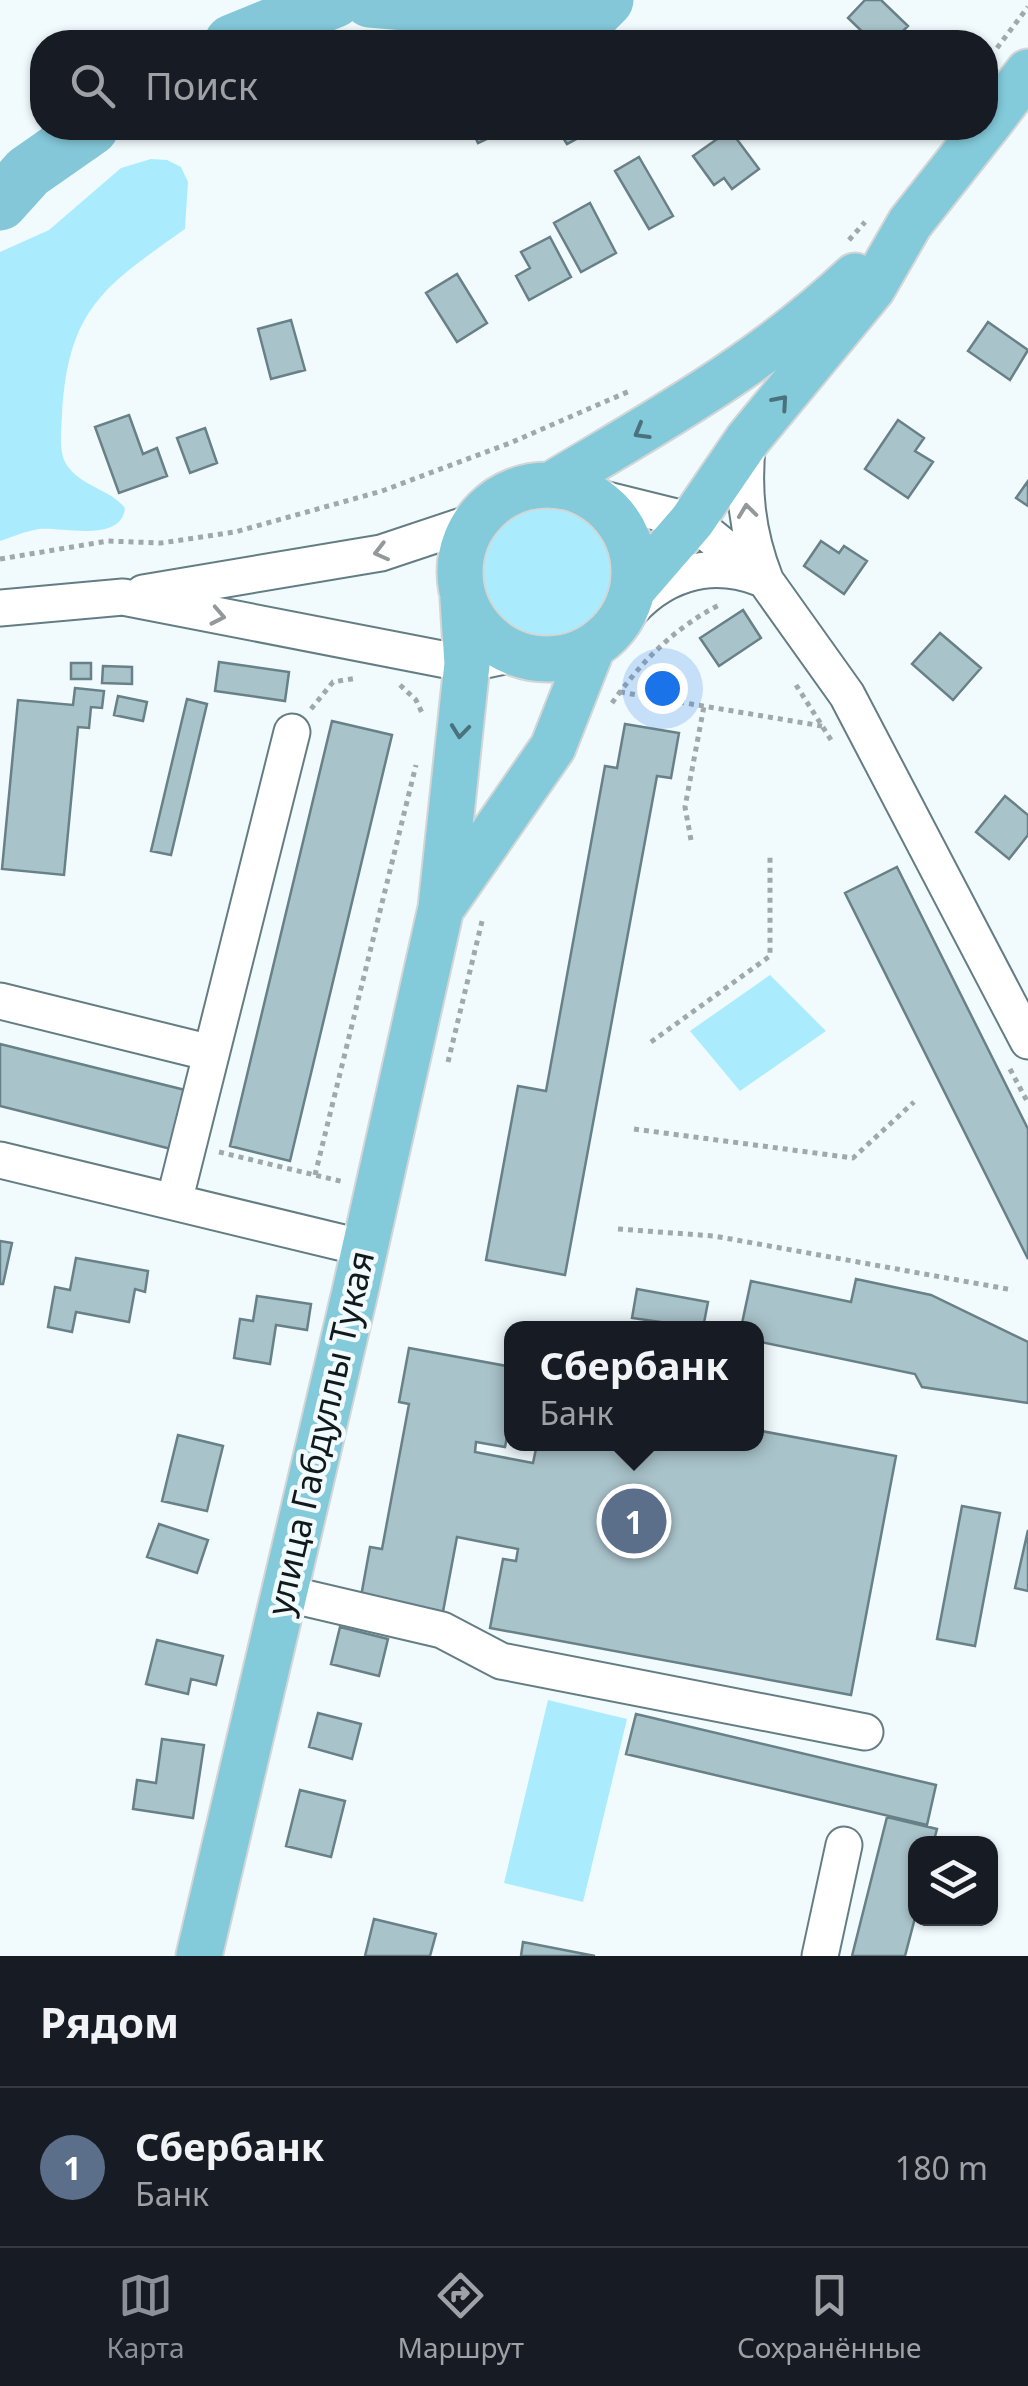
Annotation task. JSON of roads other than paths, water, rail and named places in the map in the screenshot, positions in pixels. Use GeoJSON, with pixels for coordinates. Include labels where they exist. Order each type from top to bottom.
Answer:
{"type":"FeatureCollection","features":[{"type":"Feature","properties":{"kind":"main road"},"geometry":{"type":"LineString","coordinates":[[998,95],[1012,60]]}},
{"type":"Feature","properties":{"kind":"main road"},"geometry":{"type":"LineString","coordinates":[[571,490],[799,328],[891,218],[972,140]]}},
{"type":"Feature","properties":{"kind":"main road"},"geometry":{"type":"LineString","coordinates":[[629,602],[634,560],[626,535],[612,513],[571,490],[521,488],[495,501],[474,522],[460,559],[463,599],[474,622],[492,641],[514,654],[540,660],[567,658],[592,648],[629,602],[692,521],[748,440],[872,289],[891,218]]}},
{"type":"Feature","properties":{"kind":"main road","name":"улица Габдуллы Тукая"},"geometry":{"type":"LineString","coordinates":[[462,910],[468,664],[463,599]]}},
{"type":"Feature","properties":{"kind":"main road","name":"улица Габдуллы Тукая"},"geometry":{"type":"LineString","coordinates":[[199,1956],[376,1190],[462,910],[553,747],[592,648]]}},
{"type":"Feature","properties":{"kind":"street"},"geometry":{"type":"LineString","coordinates":[[748,440],[744,475],[746,511],[753,546],[768,585]]}},
{"type":"Feature","properties":{"kind":"street"},"geometry":{"type":"LineString","coordinates":[[571,490],[692,521],[768,585],[847,694],[1015,982],[1028,1041]]}},
{"type":"Feature","properties":{"kind":"street"},"geometry":{"type":"LineString","coordinates":[[0,608],[123,596],[381,553],[474,522]]}},
{"type":"Feature","properties":{"kind":"street"},"geometry":{"type":"LineString","coordinates":[[629,602],[688,572],[727,570],[768,585]]}},
{"type":"Feature","properties":{"kind":"street"},"geometry":{"type":"LineString","coordinates":[[123,596],[468,664],[514,654]]}},
{"type":"Feature","properties":{"kind":"street"},"geometry":{"type":"LineString","coordinates":[[174,1202],[292,732]]}},
{"type":"Feature","properties":{"kind":"street"},"geometry":{"type":"LineString","coordinates":[[0,1001],[211,1053]]}},
{"type":"Feature","properties":{"kind":"street"},"geometry":{"type":"LineString","coordinates":[[0,1160],[364,1248]]}},
{"type":"Feature","properties":{"kind":"street"},"geometry":{"type":"LineString","coordinates":[[284,1593],[442,1630],[500,1661],[865,1732]]}},
{"type":"Feature","properties":{"kind":"street"},"geometry":{"type":"LineString","coordinates":[[820,1956],[844,1845]]}},
{"type":"Feature","properties":{"kind":"waterway"},"geometry":{"type":"LineString","coordinates":[[261,30],[335,0]]}},
{"type":"Feature","properties":{"kind":"waterway"},"geometry":{"type":"LineString","coordinates":[[370,0],[442,6],[535,25],[596,10],[606,0]]}},
{"type":"Feature","properties":{"kind":"waterway"},"geometry":{"type":"LineString","coordinates":[[0,203],[28,172],[74,140]]}},
{"type":"Feature","properties":{"kind":"place","name":"Сбербанк"},"geometry":{"type":"Point","coordinates":[634,1521]}}]}
